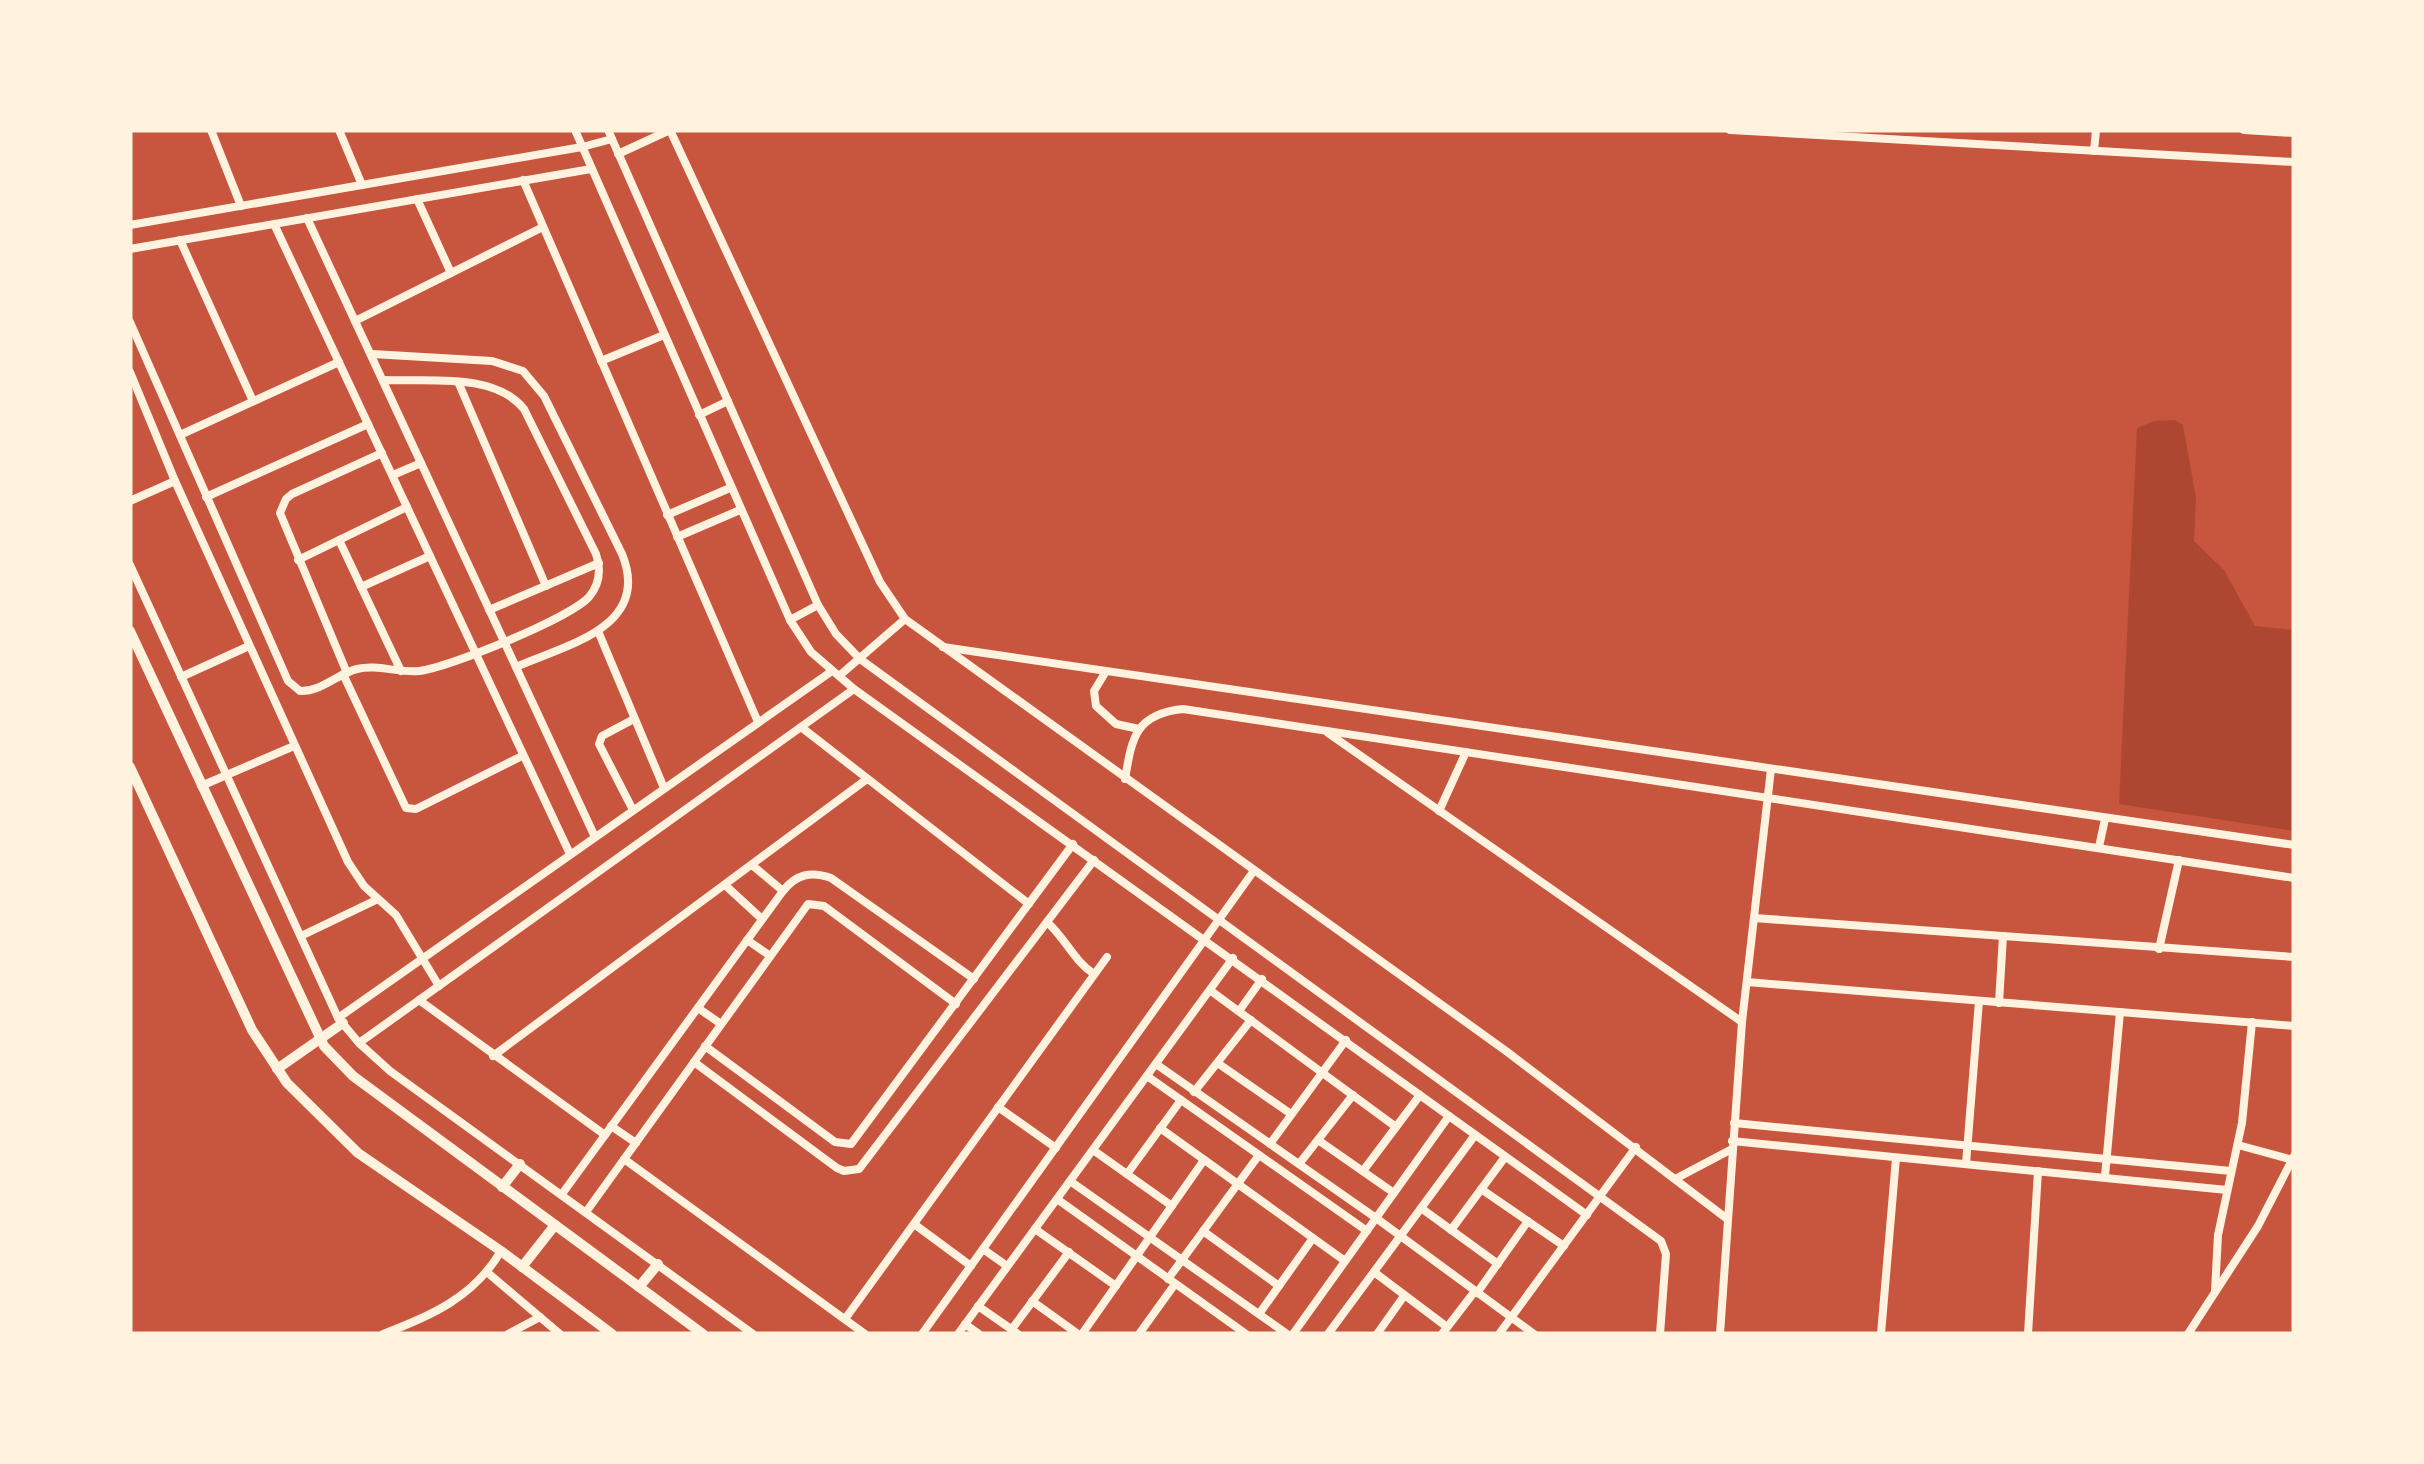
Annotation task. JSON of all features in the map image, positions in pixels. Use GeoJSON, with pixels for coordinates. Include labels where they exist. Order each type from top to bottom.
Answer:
{"type":"FeatureCollection","features":[{"type":"Feature","properties":{"kind":"main road"},"geometry":{"type":"LineString","coordinates":[[130,631],[320,1040],[353,1076],[703,1334]]}},
{"type":"Feature","properties":{"kind":"main road"},"geometry":{"type":"LineString","coordinates":[[130,767],[252,1030],[277,1069],[310,1108],[348,1144],[612,1334]]}},
{"type":"Feature","properties":{"kind":"main road"},"geometry":{"type":"LineString","coordinates":[[277,1069],[340,1021]]}},
{"type":"Feature","properties":{"kind":"main road"},"geometry":{"type":"LineString","coordinates":[[502,1187],[520,1164]]}},
{"type":"Feature","properties":{"kind":"main road"},"geometry":{"type":"LineString","coordinates":[[522,1267],[554,1226]]}},
{"type":"Feature","properties":{"kind":"main road"},"geometry":{"type":"LineString","coordinates":[[639,1287],[658,1264]]}},
{"type":"Feature","properties":{"kind":"street"},"geometry":{"type":"LineString","coordinates":[[211,130],[241,206]]}},
{"type":"Feature","properties":{"kind":"street"},"geometry":{"type":"LineString","coordinates":[[339,130],[362,185]]}},
{"type":"Feature","properties":{"kind":"street"},"geometry":{"type":"LineString","coordinates":[[575,130],[730,488],[790,620],[811,652],[854,688],[1234,958],[1587,1216]]}},
{"type":"Feature","properties":{"kind":"street"},"geometry":{"type":"LineString","coordinates":[[618,154],[670,130],[880,582],[905,619],[1636,1147],[1726,1218]]}},
{"type":"Feature","properties":{"kind":"street"},"geometry":{"type":"LineString","coordinates":[[1730,130],[2294,162]]}},
{"type":"Feature","properties":{"kind":"street"},"geometry":{"type":"LineString","coordinates":[[2094,150],[2096,130]]}},
{"type":"Feature","properties":{"kind":"street"},"geometry":{"type":"LineString","coordinates":[[2244,130],[2294,133]]}},
{"type":"Feature","properties":{"kind":"street"},"geometry":{"type":"LineString","coordinates":[[130,224],[582,147],[610,134],[818,605],[836,634],[860,659],[1221,918],[1664,1245],[1660,1334]]}},
{"type":"Feature","properties":{"kind":"street"},"geometry":{"type":"LineString","coordinates":[[130,249],[592,169]]}},
{"type":"Feature","properties":{"kind":"street"},"geometry":{"type":"LineString","coordinates":[[522,180],[758,722]]}},
{"type":"Feature","properties":{"kind":"street"},"geometry":{"type":"LineString","coordinates":[[311,194],[317,216]]}},
{"type":"Feature","properties":{"kind":"street"},"geometry":{"type":"LineString","coordinates":[[417,199],[451,273]]}},
{"type":"Feature","properties":{"kind":"street"},"geometry":{"type":"LineString","coordinates":[[307,218],[595,837]]}},
{"type":"Feature","properties":{"kind":"street"},"geometry":{"type":"LineString","coordinates":[[274,224],[570,854]]}},
{"type":"Feature","properties":{"kind":"street"},"geometry":{"type":"LineString","coordinates":[[355,320],[543,227]]}},
{"type":"Feature","properties":{"kind":"street"},"geometry":{"type":"LineString","coordinates":[[180,240],[253,402]]}},
{"type":"Feature","properties":{"kind":"street"},"geometry":{"type":"LineString","coordinates":[[130,322],[288,681],[300,691],[366,668],[435,668],[504,642],[578,606],[597,584],[599,563],[516,398],[491,387],[384,380]]}},
{"type":"Feature","properties":{"kind":"street"},"geometry":{"type":"LineString","coordinates":[[601,361],[664,335]]}},
{"type":"Feature","properties":{"kind":"street"},"geometry":{"type":"LineString","coordinates":[[372,354],[492,360],[508,364],[535,382],[627,566],[628,592],[616,616],[598,631],[516,667]]}},
{"type":"Feature","properties":{"kind":"street"},"geometry":{"type":"LineString","coordinates":[[180,435],[339,362]]}},
{"type":"Feature","properties":{"kind":"street"},"geometry":{"type":"LineString","coordinates":[[130,372],[348,862],[376,900],[396,915],[439,986]]}},
{"type":"Feature","properties":{"kind":"street"},"geometry":{"type":"LineString","coordinates":[[516,398],[535,382]]}},
{"type":"Feature","properties":{"kind":"street"},"geometry":{"type":"LineString","coordinates":[[459,384],[546,586]]}},
{"type":"Feature","properties":{"kind":"street"},"geometry":{"type":"LineString","coordinates":[[699,415],[728,401]]}},
{"type":"Feature","properties":{"kind":"street"},"geometry":{"type":"LineString","coordinates":[[206,497],[368,424]]}},
{"type":"Feature","properties":{"kind":"street"},"geometry":{"type":"LineString","coordinates":[[382,453],[286,499],[282,521],[400,801],[406,808],[416,809],[522,756]]}},
{"type":"Feature","properties":{"kind":"street"},"geometry":{"type":"LineString","coordinates":[[392,475],[421,463]]}},
{"type":"Feature","properties":{"kind":"street"},"geometry":{"type":"LineString","coordinates":[[130,501],[176,481]]}},
{"type":"Feature","properties":{"kind":"street"},"geometry":{"type":"LineString","coordinates":[[667,514],[730,488]]}},
{"type":"Feature","properties":{"kind":"street"},"geometry":{"type":"LineString","coordinates":[[298,560],[408,507]]}},
{"type":"Feature","properties":{"kind":"street"},"geometry":{"type":"LineString","coordinates":[[677,537],[740,510]]}},
{"type":"Feature","properties":{"kind":"street"},"geometry":{"type":"LineString","coordinates":[[338,540],[402,671]]}},
{"type":"Feature","properties":{"kind":"street"},"geometry":{"type":"LineString","coordinates":[[361,588],[430,556]]}},
{"type":"Feature","properties":{"kind":"street"},"geometry":{"type":"LineString","coordinates":[[490,610],[599,563]]}},
{"type":"Feature","properties":{"kind":"street"},"geometry":{"type":"LineString","coordinates":[[130,564],[340,1021],[390,1072],[753,1334]]}},
{"type":"Feature","properties":{"kind":"street"},"geometry":{"type":"LineString","coordinates":[[790,620],[818,605]]}},
{"type":"Feature","properties":{"kind":"street"},"geometry":{"type":"LineString","coordinates":[[340,1021],[758,722],[860,659],[905,619]]}},
{"type":"Feature","properties":{"kind":"street"},"geometry":{"type":"LineString","coordinates":[[598,631],[664,788]]}},
{"type":"Feature","properties":{"kind":"street"},"geometry":{"type":"LineString","coordinates":[[181,677],[249,646]]}},
{"type":"Feature","properties":{"kind":"street"},"geometry":{"type":"LineString","coordinates":[[941,646],[2294,845]]}},
{"type":"Feature","properties":{"kind":"street"},"geometry":{"type":"LineString","coordinates":[[1106,673],[1094,691],[1096,706],[1116,724],[1138,728]]}},
{"type":"Feature","properties":{"kind":"street"},"geometry":{"type":"LineString","coordinates":[[359,1043],[854,688]]}},
{"type":"Feature","properties":{"kind":"street"},"geometry":{"type":"LineString","coordinates":[[1125,779],[1138,728],[1160,714],[1183,709],[2294,878]]}},
{"type":"Feature","properties":{"kind":"street"},"geometry":{"type":"LineString","coordinates":[[634,719],[602,736],[599,744],[634,810]]}},
{"type":"Feature","properties":{"kind":"street"},"geometry":{"type":"LineString","coordinates":[[801,727],[1029,904]]}},
{"type":"Feature","properties":{"kind":"street"},"geometry":{"type":"LineString","coordinates":[[1324,730],[1742,1022]]}},
{"type":"Feature","properties":{"kind":"street"},"geometry":{"type":"LineString","coordinates":[[201,786],[294,746]]}},
{"type":"Feature","properties":{"kind":"street"},"geometry":{"type":"LineString","coordinates":[[1439,811],[1466,752]]}},
{"type":"Feature","properties":{"kind":"street"},"geometry":{"type":"LineString","coordinates":[[1720,1334],[1742,1022],[1771,769]]}},
{"type":"Feature","properties":{"kind":"street"},"geometry":{"type":"LineString","coordinates":[[493,1056],[867,779]]}},
{"type":"Feature","properties":{"kind":"street"},"geometry":{"type":"LineString","coordinates":[[2099,847],[2105,819]]}},
{"type":"Feature","properties":{"kind":"street"},"geometry":{"type":"LineString","coordinates":[[705,1046],[836,1142],[846,1145],[858,1137],[1073,844]]}},
{"type":"Feature","properties":{"kind":"street"},"geometry":{"type":"LineString","coordinates":[[694,1062],[837,1168],[851,1172],[858,1169],[1094,860]]}},
{"type":"Feature","properties":{"kind":"street"},"geometry":{"type":"LineString","coordinates":[[2160,949],[2179,860]]}},
{"type":"Feature","properties":{"kind":"street"},"geometry":{"type":"LineString","coordinates":[[752,865],[783,891]]}},
{"type":"Feature","properties":{"kind":"street"},"geometry":{"type":"LineString","coordinates":[[922,1334],[1253,872]]}},
{"type":"Feature","properties":{"kind":"street"},"geometry":{"type":"LineString","coordinates":[[562,1194],[762,919],[797,877],[808,874],[830,878],[974,980]]}},
{"type":"Feature","properties":{"kind":"street"},"geometry":{"type":"LineString","coordinates":[[725,885],[762,919]]}},
{"type":"Feature","properties":{"kind":"street"},"geometry":{"type":"LineString","coordinates":[[301,936],[376,900]]}},
{"type":"Feature","properties":{"kind":"street"},"geometry":{"type":"LineString","coordinates":[[586,1212],[803,907],[819,903],[956,1004]]}},
{"type":"Feature","properties":{"kind":"street"},"geometry":{"type":"LineString","coordinates":[[1754,918],[2294,957]]}},
{"type":"Feature","properties":{"kind":"street"},"geometry":{"type":"LineString","coordinates":[[1047,922],[1063,938],[1077,962],[1094,974]]}},
{"type":"Feature","properties":{"kind":"street"},"geometry":{"type":"LineString","coordinates":[[1998,1002],[2003,936]]}},
{"type":"Feature","properties":{"kind":"street"},"geometry":{"type":"LineString","coordinates":[[748,940],[769,955]]}},
{"type":"Feature","properties":{"kind":"street"},"geometry":{"type":"LineString","coordinates":[[845,1319],[1107,957]]}},
{"type":"Feature","properties":{"kind":"street"},"geometry":{"type":"LineString","coordinates":[[958,1334],[1234,958]]}},
{"type":"Feature","properties":{"kind":"street"},"geometry":{"type":"LineString","coordinates":[[1239,1011],[1262,980]]}},
{"type":"Feature","properties":{"kind":"street"},"geometry":{"type":"LineString","coordinates":[[1747,982],[2294,1026]]}},
{"type":"Feature","properties":{"kind":"street"},"geometry":{"type":"LineString","coordinates":[[1210,990],[1396,1127]]}},
{"type":"Feature","properties":{"kind":"street"},"geometry":{"type":"LineString","coordinates":[[419,1000],[605,1134]]}},
{"type":"Feature","properties":{"kind":"street"},"geometry":{"type":"LineString","coordinates":[[1966,1164],[1979,1001]]}},
{"type":"Feature","properties":{"kind":"street"},"geometry":{"type":"LineString","coordinates":[[698,1008],[720,1024]]}},
{"type":"Feature","properties":{"kind":"street"},"geometry":{"type":"LineString","coordinates":[[2105,1176],[2120,1012]]}},
{"type":"Feature","properties":{"kind":"street"},"geometry":{"type":"LineString","coordinates":[[1194,1092],[1251,1020]]}},
{"type":"Feature","properties":{"kind":"street"},"geometry":{"type":"LineString","coordinates":[[2216,1291],[2216,1254],[2238,1145],[2252,1022]]}},
{"type":"Feature","properties":{"kind":"street"},"geometry":{"type":"LineString","coordinates":[[1270,1144],[1346,1040]]}},
{"type":"Feature","properties":{"kind":"street"},"geometry":{"type":"LineString","coordinates":[[1156,1064],[1532,1333]]}},
{"type":"Feature","properties":{"kind":"street"},"geometry":{"type":"LineString","coordinates":[[1218,1064],[1291,1114]]}},
{"type":"Feature","properties":{"kind":"street"},"geometry":{"type":"LineString","coordinates":[[1147,1076],[1367,1231]]}},
{"type":"Feature","properties":{"kind":"street"},"geometry":{"type":"LineString","coordinates":[[1300,1164],[1353,1095]]}},
{"type":"Feature","properties":{"kind":"street"},"geometry":{"type":"LineString","coordinates":[[1363,1171],[1420,1095]]}},
{"type":"Feature","properties":{"kind":"street"},"geometry":{"type":"LineString","coordinates":[[1127,1174],[1181,1100]]}},
{"type":"Feature","properties":{"kind":"street"},"geometry":{"type":"LineString","coordinates":[[1459,1122],[1473,1104]]}},
{"type":"Feature","properties":{"kind":"street"},"geometry":{"type":"LineString","coordinates":[[998,1107],[1056,1148]]}},
{"type":"Feature","properties":{"kind":"street"},"geometry":{"type":"LineString","coordinates":[[1070,1181],[1290,1334],[1449,1116]]}},
{"type":"Feature","properties":{"kind":"street"},"geometry":{"type":"LineString","coordinates":[[1734,1123],[2232,1171]]}},
{"type":"Feature","properties":{"kind":"street"},"geometry":{"type":"LineString","coordinates":[[612,1126],[636,1143]]}},
{"type":"Feature","properties":{"kind":"street"},"geometry":{"type":"LineString","coordinates":[[1160,1128],[1345,1261]]}},
{"type":"Feature","properties":{"kind":"street"},"geometry":{"type":"LineString","coordinates":[[1813,1150],[1814,1131]]}},
{"type":"Feature","properties":{"kind":"street"},"geometry":{"type":"LineString","coordinates":[[1328,1334],[1475,1136]]}},
{"type":"Feature","properties":{"kind":"street"},"geometry":{"type":"LineString","coordinates":[[1318,1140],[1394,1194]]}},
{"type":"Feature","properties":{"kind":"street"},"geometry":{"type":"LineString","coordinates":[[1677,1178],[1732,1145],[2226,1190]]}},
{"type":"Feature","properties":{"kind":"street"},"geometry":{"type":"LineString","coordinates":[[2188,1334],[2258,1226],[2293,1158],[2238,1145]]}},
{"type":"Feature","properties":{"kind":"street"},"geometry":{"type":"LineString","coordinates":[[1500,1334],[1636,1147]]}},
{"type":"Feature","properties":{"kind":"street"},"geometry":{"type":"LineString","coordinates":[[1093,1150],[1172,1206]]}},
{"type":"Feature","properties":{"kind":"street"},"geometry":{"type":"LineString","coordinates":[[1139,1334],[1182,1260],[1259,1155]]}},
{"type":"Feature","properties":{"kind":"street"},"geometry":{"type":"LineString","coordinates":[[1451,1230],[1505,1157]]}},
{"type":"Feature","properties":{"kind":"street"},"geometry":{"type":"LineString","coordinates":[[1881,1334],[1896,1158]]}},
{"type":"Feature","properties":{"kind":"street"},"geometry":{"type":"LineString","coordinates":[[624,1159],[865,1334]]}},
{"type":"Feature","properties":{"kind":"street"},"geometry":{"type":"LineString","coordinates":[[1032,1301],[1080,1334],[1204,1160]]}},
{"type":"Feature","properties":{"kind":"street"},"geometry":{"type":"LineString","coordinates":[[2028,1334],[2038,1171]]}},
{"type":"Feature","properties":{"kind":"street"},"geometry":{"type":"LineString","coordinates":[[1481,1189],[1564,1246]]}},
{"type":"Feature","properties":{"kind":"street"},"geometry":{"type":"LineString","coordinates":[[1056,1199],[1246,1334]]}},
{"type":"Feature","properties":{"kind":"street"},"geometry":{"type":"LineString","coordinates":[[1421,1208],[1498,1264]]}},
{"type":"Feature","properties":{"kind":"street"},"geometry":{"type":"LineString","coordinates":[[1374,1272],[1444,1331],[1528,1221]]}},
{"type":"Feature","properties":{"kind":"street"},"geometry":{"type":"LineString","coordinates":[[914,1224],[971,1266]]}},
{"type":"Feature","properties":{"kind":"street"},"geometry":{"type":"LineString","coordinates":[[1035,1229],[1116,1286]]}},
{"type":"Feature","properties":{"kind":"street"},"geometry":{"type":"LineString","coordinates":[[1204,1231],[1279,1286]]}},
{"type":"Feature","properties":{"kind":"street"},"geometry":{"type":"LineString","coordinates":[[1258,1314],[1313,1238]]}},
{"type":"Feature","properties":{"kind":"street"},"geometry":{"type":"LineString","coordinates":[[983,1249],[1008,1266]]}},
{"type":"Feature","properties":{"kind":"street"},"geometry":{"type":"LineString","coordinates":[[383,1334],[466,1294],[488,1273],[500,1251]]}},
{"type":"Feature","properties":{"kind":"street"},"geometry":{"type":"LineString","coordinates":[[978,1306],[1015,1332],[1068,1252]]}},
{"type":"Feature","properties":{"kind":"street"},"geometry":{"type":"LineString","coordinates":[[488,1273],[560,1334]]}},
{"type":"Feature","properties":{"kind":"street"},"geometry":{"type":"LineString","coordinates":[[1377,1334],[1404,1296]]}},
{"type":"Feature","properties":{"kind":"street"},"geometry":{"type":"LineString","coordinates":[[1232,1324],[1246,1305]]}},
{"type":"Feature","properties":{"kind":"street"},"geometry":{"type":"LineString","coordinates":[[508,1334],[540,1317]]}},
{"type":"Feature","properties":{"kind":"street"},"geometry":{"type":"LineString","coordinates":[[965,1324],[978,1334]]}},
{"type":"Feature","properties":{"kind":"shaded area"},"geometry":{"type":"Polygon","coordinates":[[[2175,420],[2183,425],[2196,498],[2194,541],[2224,570],[2255,626],[2294,630],[2294,831],[2119,804],[2137,428],[2154,421],[2175,420]]]}}]}
